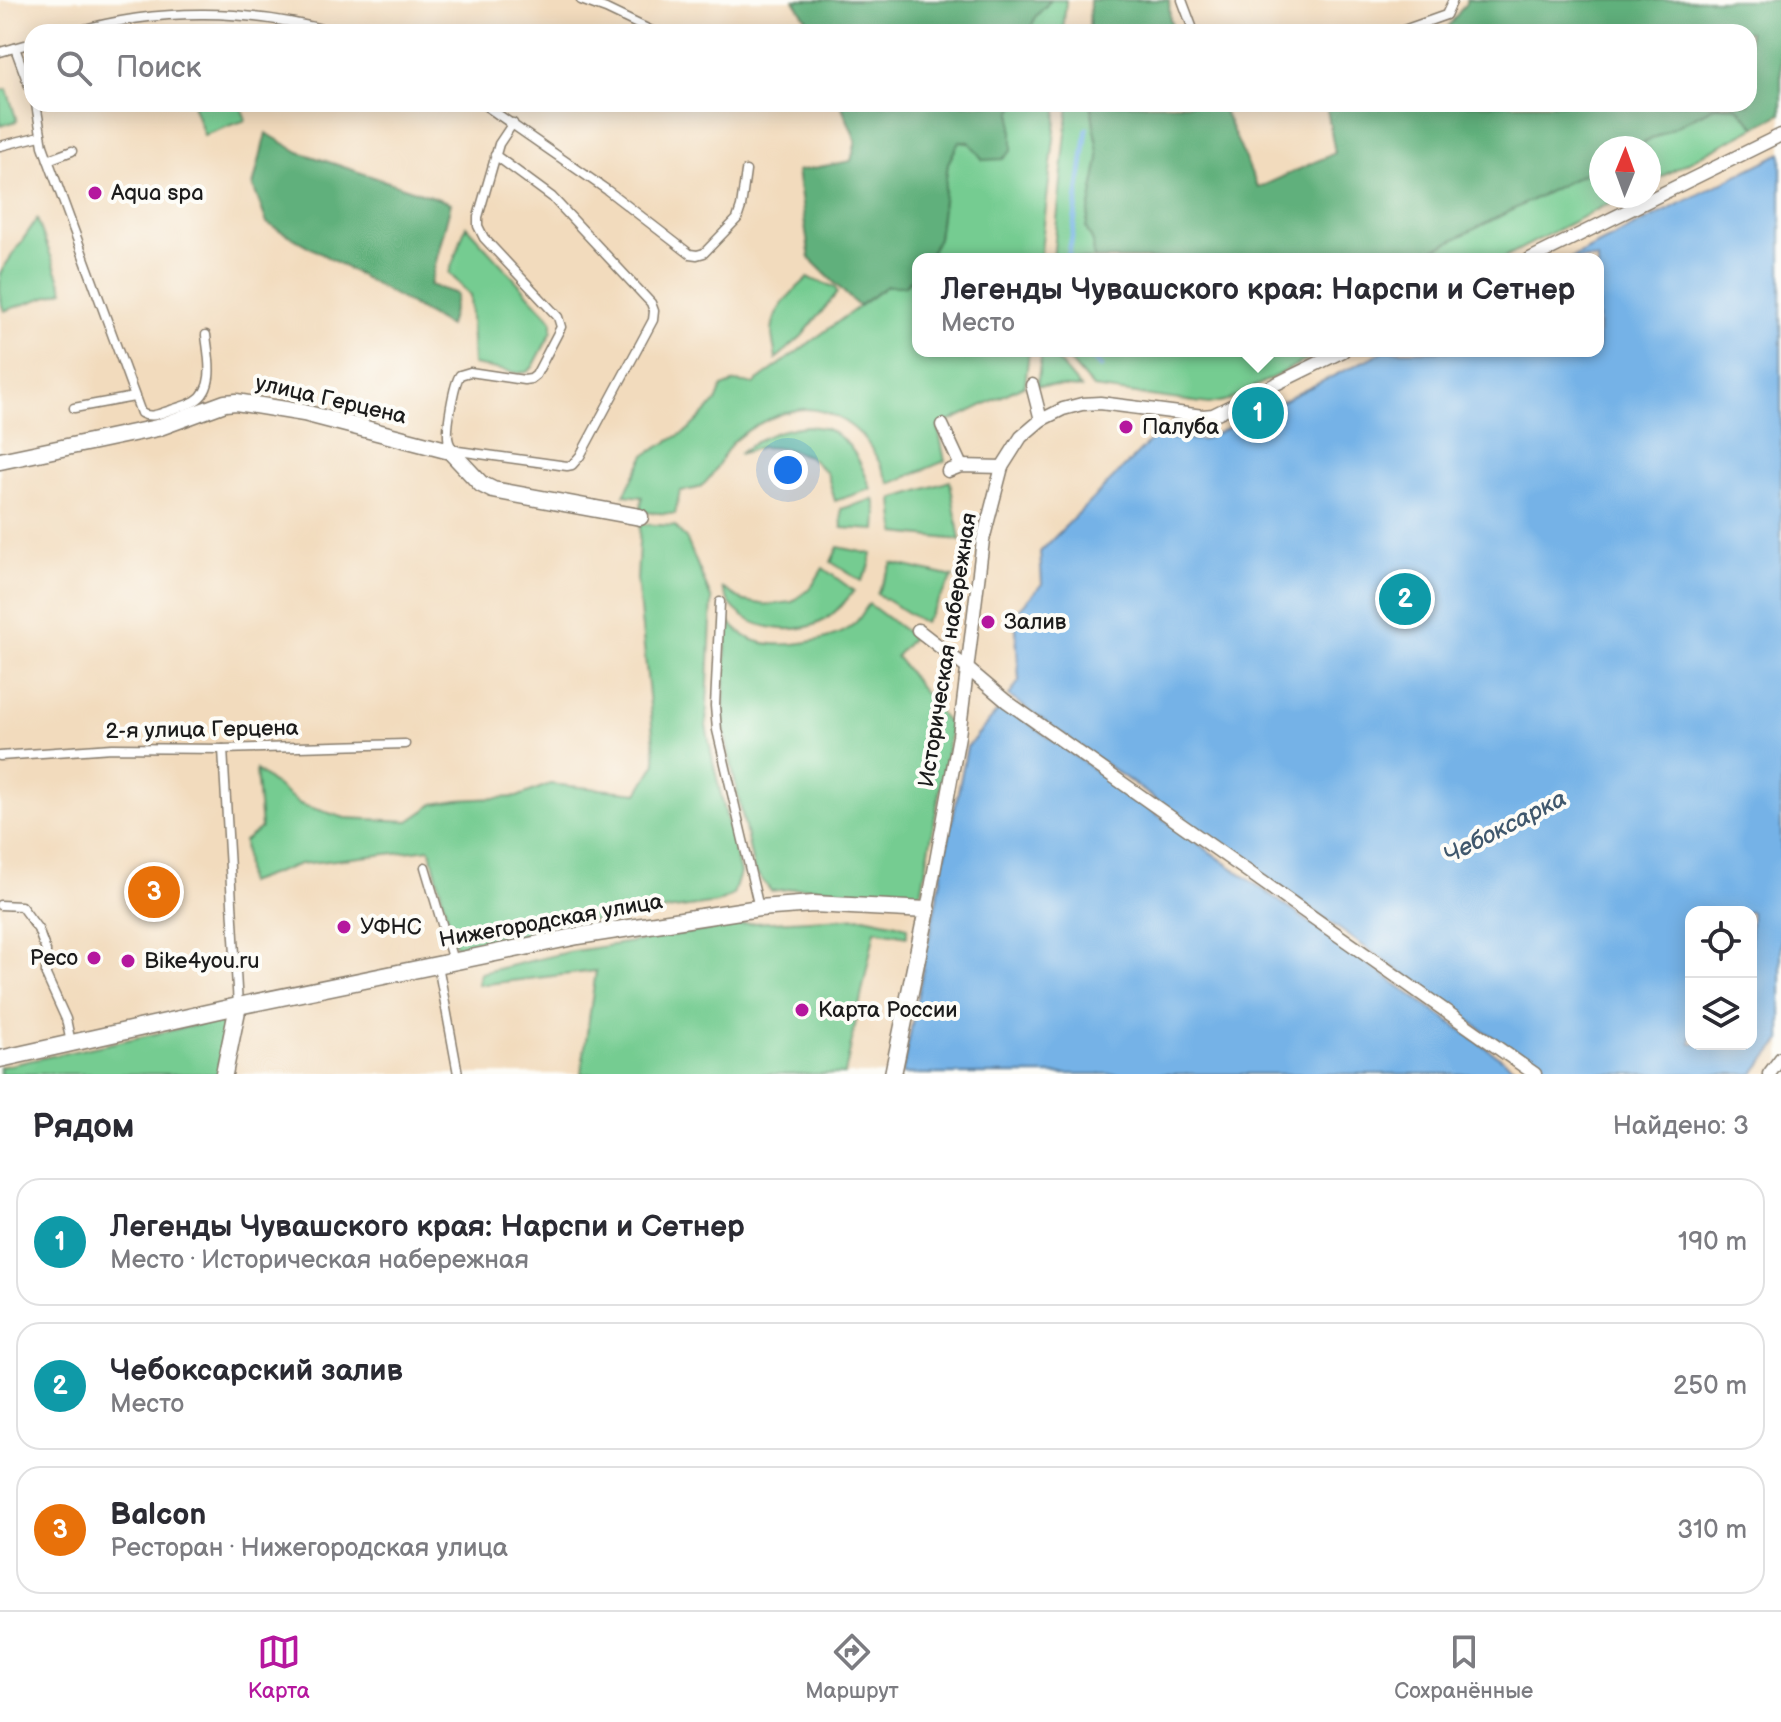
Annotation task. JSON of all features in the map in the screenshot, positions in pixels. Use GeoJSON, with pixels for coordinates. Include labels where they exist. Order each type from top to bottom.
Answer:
{"type":"FeatureCollection","features":[{"type":"Feature","properties":{"kind":"street"},"geometry":{"type":"LineString","coordinates":[[1542,253],[1781,135]]}},
{"type":"Feature","properties":{"kind":"street","name":"Историческая набережная"},"geometry":{"type":"LineString","coordinates":[[893,1074],[959,736],[983,540],[1002,467],[1021,437],[1041,420],[1063,409],[1100,403],[1213,415],[1331,357]]}},
{"type":"Feature","properties":{"kind":"street"},"geometry":{"type":"LineString","coordinates":[[1032,385],[1041,420]]}},
{"type":"Feature","properties":{"kind":"street","name":"улица Герцена"},"geometry":{"type":"LineString","coordinates":[[0,461],[157,428],[225,403],[236,402],[304,413],[450,451],[481,484],[493,490],[640,517]]}},
{"type":"Feature","properties":{"kind":"street"},"geometry":{"type":"LineString","coordinates":[[942,425],[961,466]]}},
{"type":"Feature","properties":{"kind":"street"},"geometry":{"type":"LineString","coordinates":[[948,471],[961,466],[1002,467]]}},
{"type":"Feature","properties":{"kind":"street"},"geometry":{"type":"LineString","coordinates":[[918,630],[1006,701],[1535,1074]]}},
{"type":"Feature","properties":{"kind":"street","name":"Нижегородская улица"},"geometry":{"type":"LineString","coordinates":[[0,1059],[578,936],[759,908],[813,904],[927,910]]}},
{"type":"Feature","properties":{"kind":"street"},"geometry":{"type":"LineString","coordinates":[[224,1074],[238,1006]]}},
{"type":"Feature","properties":{"kind":"street"},"geometry":{"type":"LineString","coordinates":[[1769,1074],[1781,1058]]}},
{"type":"Feature","properties":{"kind":"lane"},"geometry":{"type":"LineString","coordinates":[[581,0],[637,24]]}},
{"type":"Feature","properties":{"kind":"lane"},"geometry":{"type":"LineString","coordinates":[[1182,0],[1191,24]]}},
{"type":"Feature","properties":{"kind":"lane"},"geometry":{"type":"LineString","coordinates":[[1421,24],[1446,15],[1453,0]]}},
{"type":"Feature","properties":{"kind":"lane"},"geometry":{"type":"LineString","coordinates":[[111,24],[138,18],[195,14],[259,17],[302,24]]}},
{"type":"Feature","properties":{"kind":"lane"},"geometry":{"type":"LineString","coordinates":[[0,52],[24,45]]}},
{"type":"Feature","properties":{"kind":"lane"},"geometry":{"type":"LineString","coordinates":[[15,48],[24,72]]}},
{"type":"Feature","properties":{"kind":"lane"},"geometry":{"type":"LineString","coordinates":[[37,112],[40,136],[48,160],[141,413],[147,417],[196,400],[206,388],[209,377],[206,335]]}},
{"type":"Feature","properties":{"kind":"lane"},"geometry":{"type":"LineString","coordinates":[[496,112],[694,255],[704,253],[737,219],[746,171]]}},
{"type":"Feature","properties":{"kind":"lane"},"geometry":{"type":"LineString","coordinates":[[495,155],[552,197],[651,303],[654,311],[653,320],[580,456],[572,465],[458,451],[448,440],[455,383],[460,375],[470,372],[531,379],[561,327],[558,317],[480,232],[478,217],[495,155],[501,139],[513,123]]}},
{"type":"Feature","properties":{"kind":"lane"},"geometry":{"type":"LineString","coordinates":[[0,146],[40,136]]}},
{"type":"Feature","properties":{"kind":"lane"},"geometry":{"type":"LineString","coordinates":[[48,160],[72,151]]}},
{"type":"Feature","properties":{"kind":"lane"},"geometry":{"type":"LineString","coordinates":[[74,408],[134,397]]}},
{"type":"Feature","properties":{"kind":"lane"},"geometry":{"type":"LineString","coordinates":[[720,602],[715,706],[717,730],[759,908]]}},
{"type":"Feature","properties":{"kind":"lane","name":"2-я улица Герцена"},"geometry":{"type":"LineString","coordinates":[[0,756],[112,748],[223,749],[405,744]]}},
{"type":"Feature","properties":{"kind":"lane"},"geometry":{"type":"LineString","coordinates":[[223,749],[238,1006]]}},
{"type":"Feature","properties":{"kind":"lane"},"geometry":{"type":"LineString","coordinates":[[425,867],[446,962],[458,1074]]}},
{"type":"Feature","properties":{"kind":"lane"},"geometry":{"type":"LineString","coordinates":[[0,905],[21,906],[38,929],[46,951],[46,975],[66,1019],[71,1044]]}},
{"type":"Feature","properties":{"kind":"green space"},"geometry":{"type":"Polygon","coordinates":[[[794,0],[1051,0],[1032,24],[810,24],[794,0]]]}},
{"type":"Feature","properties":{"kind":"green space"},"geometry":{"type":"Polygon","coordinates":[[[1051,0],[1066,0],[1064,24],[1032,24],[1051,0]]]}},
{"type":"Feature","properties":{"kind":"green space"},"geometry":{"type":"Polygon","coordinates":[[[1090,0],[1169,0],[1172,24],[1089,24],[1090,0]]]}},
{"type":"Feature","properties":{"kind":"green space"},"geometry":{"type":"Polygon","coordinates":[[[1466,0],[1781,0],[1781,114],[1756,127],[1742,112],[1757,112],[1757,24],[1450,24],[1466,0]]]}},
{"type":"Feature","properties":{"kind":"green space"},"geometry":{"type":"Polygon","coordinates":[[[7,89],[17,121],[0,126],[0,91],[7,89]]]}},
{"type":"Feature","properties":{"kind":"green space"},"geometry":{"type":"Polygon","coordinates":[[[196,112],[243,112],[246,120],[204,135],[196,112]]]}},
{"type":"Feature","properties":{"kind":"green space"},"geometry":{"type":"Polygon","coordinates":[[[844,112],[1012,112],[1012,150],[1003,159],[983,160],[969,142],[959,142],[948,163],[938,238],[930,253],[912,253],[912,279],[904,286],[887,286],[858,306],[810,259],[797,171],[851,161],[856,141],[844,112]]]}},
{"type":"Feature","properties":{"kind":"green space"},"geometry":{"type":"Polygon","coordinates":[[[1012,112],[1057,112],[1041,253],[930,253],[938,238],[948,163],[959,142],[1012,149],[1012,112]]]}},
{"type":"Feature","properties":{"kind":"green space"},"geometry":{"type":"Polygon","coordinates":[[[1068,112],[1092,112],[1099,159],[1086,228],[1093,242],[1094,253],[1054,253],[1068,112]]]}},
{"type":"Feature","properties":{"kind":"green space"},"geometry":{"type":"Polygon","coordinates":[[[1092,112],[1225,112],[1258,188],[1335,153],[1327,112],[1704,112],[1657,136],[1589,136],[1589,171],[1427,253],[1094,253],[1093,242],[1086,228],[1099,159],[1092,112]]]}},
{"type":"Feature","properties":{"kind":"green space"},"geometry":{"type":"Polygon","coordinates":[[[1704,112],[1742,112],[1756,127],[1661,177],[1661,136],[1657,136],[1704,112]]]}},
{"type":"Feature","properties":{"kind":"green space"},"geometry":{"type":"Polygon","coordinates":[[[266,133],[299,152],[451,203],[430,285],[457,294],[449,326],[267,223],[253,186],[266,133]]]}},
{"type":"Feature","properties":{"kind":"green space"},"geometry":{"type":"Polygon","coordinates":[[[1589,171],[1589,208],[1600,208],[1513,253],[1427,253],[1589,171]]]}},
{"type":"Feature","properties":{"kind":"green space"},"geometry":{"type":"Polygon","coordinates":[[[37,219],[64,291],[4,311],[0,300],[0,273],[37,219]]]}},
{"type":"Feature","properties":{"kind":"green space"},"geometry":{"type":"Polygon","coordinates":[[[466,226],[552,320],[552,331],[533,367],[527,372],[473,365],[470,295],[449,273],[466,226]]]}},
{"type":"Feature","properties":{"kind":"green space"},"geometry":{"type":"Polygon","coordinates":[[[808,278],[835,287],[837,293],[802,336],[776,359],[772,332],[776,315],[784,301],[808,278]]]}},
{"type":"Feature","properties":{"kind":"green space"},"geometry":{"type":"Polygon","coordinates":[[[912,279],[912,357],[1028,357],[1025,385],[938,427],[945,461],[890,484],[870,446],[860,434],[834,416],[805,409],[764,421],[735,440],[704,484],[696,489],[680,491],[675,514],[640,512],[642,497],[624,495],[645,455],[688,430],[716,402],[722,387],[735,382],[753,384],[887,286],[904,286],[912,279]]]}},
{"type":"Feature","properties":{"kind":"green space"},"geometry":{"type":"Polygon","coordinates":[[[1041,357],[1054,357],[1081,388],[1037,385],[1041,357]]]}},
{"type":"Feature","properties":{"kind":"green space"},"geometry":{"type":"Polygon","coordinates":[[[1066,357],[1311,357],[1229,400],[1209,404],[1093,388],[1066,357]]]}},
{"type":"Feature","properties":{"kind":"green space"},"geometry":{"type":"Polygon","coordinates":[[[807,426],[826,429],[843,439],[860,462],[871,489],[835,501],[827,473],[808,456],[784,448],[761,447],[739,454],[771,434],[807,426]]]}},
{"type":"Feature","properties":{"kind":"green space"},"geometry":{"type":"Polygon","coordinates":[[[950,481],[960,540],[896,533],[893,499],[950,481]]]}},
{"type":"Feature","properties":{"kind":"green space"},"geometry":{"type":"Polygon","coordinates":[[[874,499],[876,530],[842,528],[841,509],[874,499]]]}},
{"type":"Feature","properties":{"kind":"green space"},"geometry":{"type":"Polygon","coordinates":[[[640,524],[675,526],[687,540],[712,600],[706,725],[740,873],[733,895],[717,903],[566,924],[465,950],[458,949],[454,943],[430,849],[300,864],[247,883],[244,841],[261,828],[256,770],[300,804],[345,818],[409,821],[434,804],[517,797],[550,784],[638,793],[656,763],[637,580],[640,524]]]}},
{"type":"Feature","properties":{"kind":"green space"},"geometry":{"type":"Polygon","coordinates":[[[838,547],[872,554],[869,568],[861,581],[831,562],[838,547]]]}},
{"type":"Feature","properties":{"kind":"green space"},"geometry":{"type":"Polygon","coordinates":[[[892,563],[953,577],[924,623],[877,594],[892,563]]]}},
{"type":"Feature","properties":{"kind":"green space"},"geometry":{"type":"Polygon","coordinates":[[[823,568],[854,591],[840,608],[812,626],[786,629],[761,625],[731,605],[722,588],[744,601],[768,605],[792,602],[811,588],[823,568]]]}},
{"type":"Feature","properties":{"kind":"green space"},"geometry":{"type":"Polygon","coordinates":[[[869,604],[913,637],[896,656],[951,727],[922,890],[916,895],[903,896],[809,887],[771,891],[754,870],[723,725],[727,619],[740,633],[751,639],[793,644],[821,639],[845,630],[856,622],[869,604]]]}},
{"type":"Feature","properties":{"kind":"green space"},"geometry":{"type":"Polygon","coordinates":[[[864,917],[907,927],[907,936],[875,930],[845,1074],[581,1074],[596,971],[478,985],[480,973],[568,952],[753,923],[864,917]]]}},
{"type":"Feature","properties":{"kind":"green space"},"geometry":{"type":"Polygon","coordinates":[[[215,1021],[223,1023],[225,1032],[217,1074],[0,1074],[0,1067],[215,1021]]]}},
{"type":"Feature","properties":{"kind":"water","name":"Чебоксарка"},"geometry":{"type":"Polygon","coordinates":[[[1781,153],[1781,1040],[1753,1074],[1545,1074],[1009,696],[1019,681],[1015,614],[1042,584],[1040,552],[1153,438],[1203,440],[1372,357],[1604,357],[1604,253],[1581,253],[1781,153]]]}},
{"type":"Feature","properties":{"kind":"water"},"geometry":{"type":"Polygon","coordinates":[[[1003,705],[1523,1074],[902,1074],[967,747],[1003,705]]]}},
{"type":"Feature","properties":{"kind":"waterway"},"geometry":{"type":"LineString","coordinates":[[1069,253],[1087,129]]}},
{"type":"Feature","properties":{"kind":"waterway"},"geometry":{"type":"LineString","coordinates":[[1092,357],[1101,367]]}},
{"type":"Feature","properties":{"kind":"place","name":"Aqua spa"},"geometry":{"type":"Point","coordinates":[95,193]}},
{"type":"Feature","properties":{"kind":"place","name":"Легенды Чувашского края: Нарспи и Сетнер"},"geometry":{"type":"Point","coordinates":[1258,413]}},
{"type":"Feature","properties":{"kind":"place","name":"Палуба"},"geometry":{"type":"Point","coordinates":[1126,427]}},
{"type":"Feature","properties":{"kind":"place","name":"Чебоксарский залив"},"geometry":{"type":"Point","coordinates":[1405,599]}},
{"type":"Feature","properties":{"kind":"place","name":"Залив"},"geometry":{"type":"Point","coordinates":[988,622]}},
{"type":"Feature","properties":{"kind":"place","name":"Balcon"},"geometry":{"type":"Point","coordinates":[154,892]}},
{"type":"Feature","properties":{"kind":"place","name":"УФНС"},"geometry":{"type":"Point","coordinates":[344,927]}},
{"type":"Feature","properties":{"kind":"place","name":"Ресо"},"geometry":{"type":"Point","coordinates":[94,958]}},
{"type":"Feature","properties":{"kind":"place","name":"Bike4you.ru"},"geometry":{"type":"Point","coordinates":[128,961]}},
{"type":"Feature","properties":{"kind":"place","name":"Карта России"},"geometry":{"type":"Point","coordinates":[802,1010]}}]}
